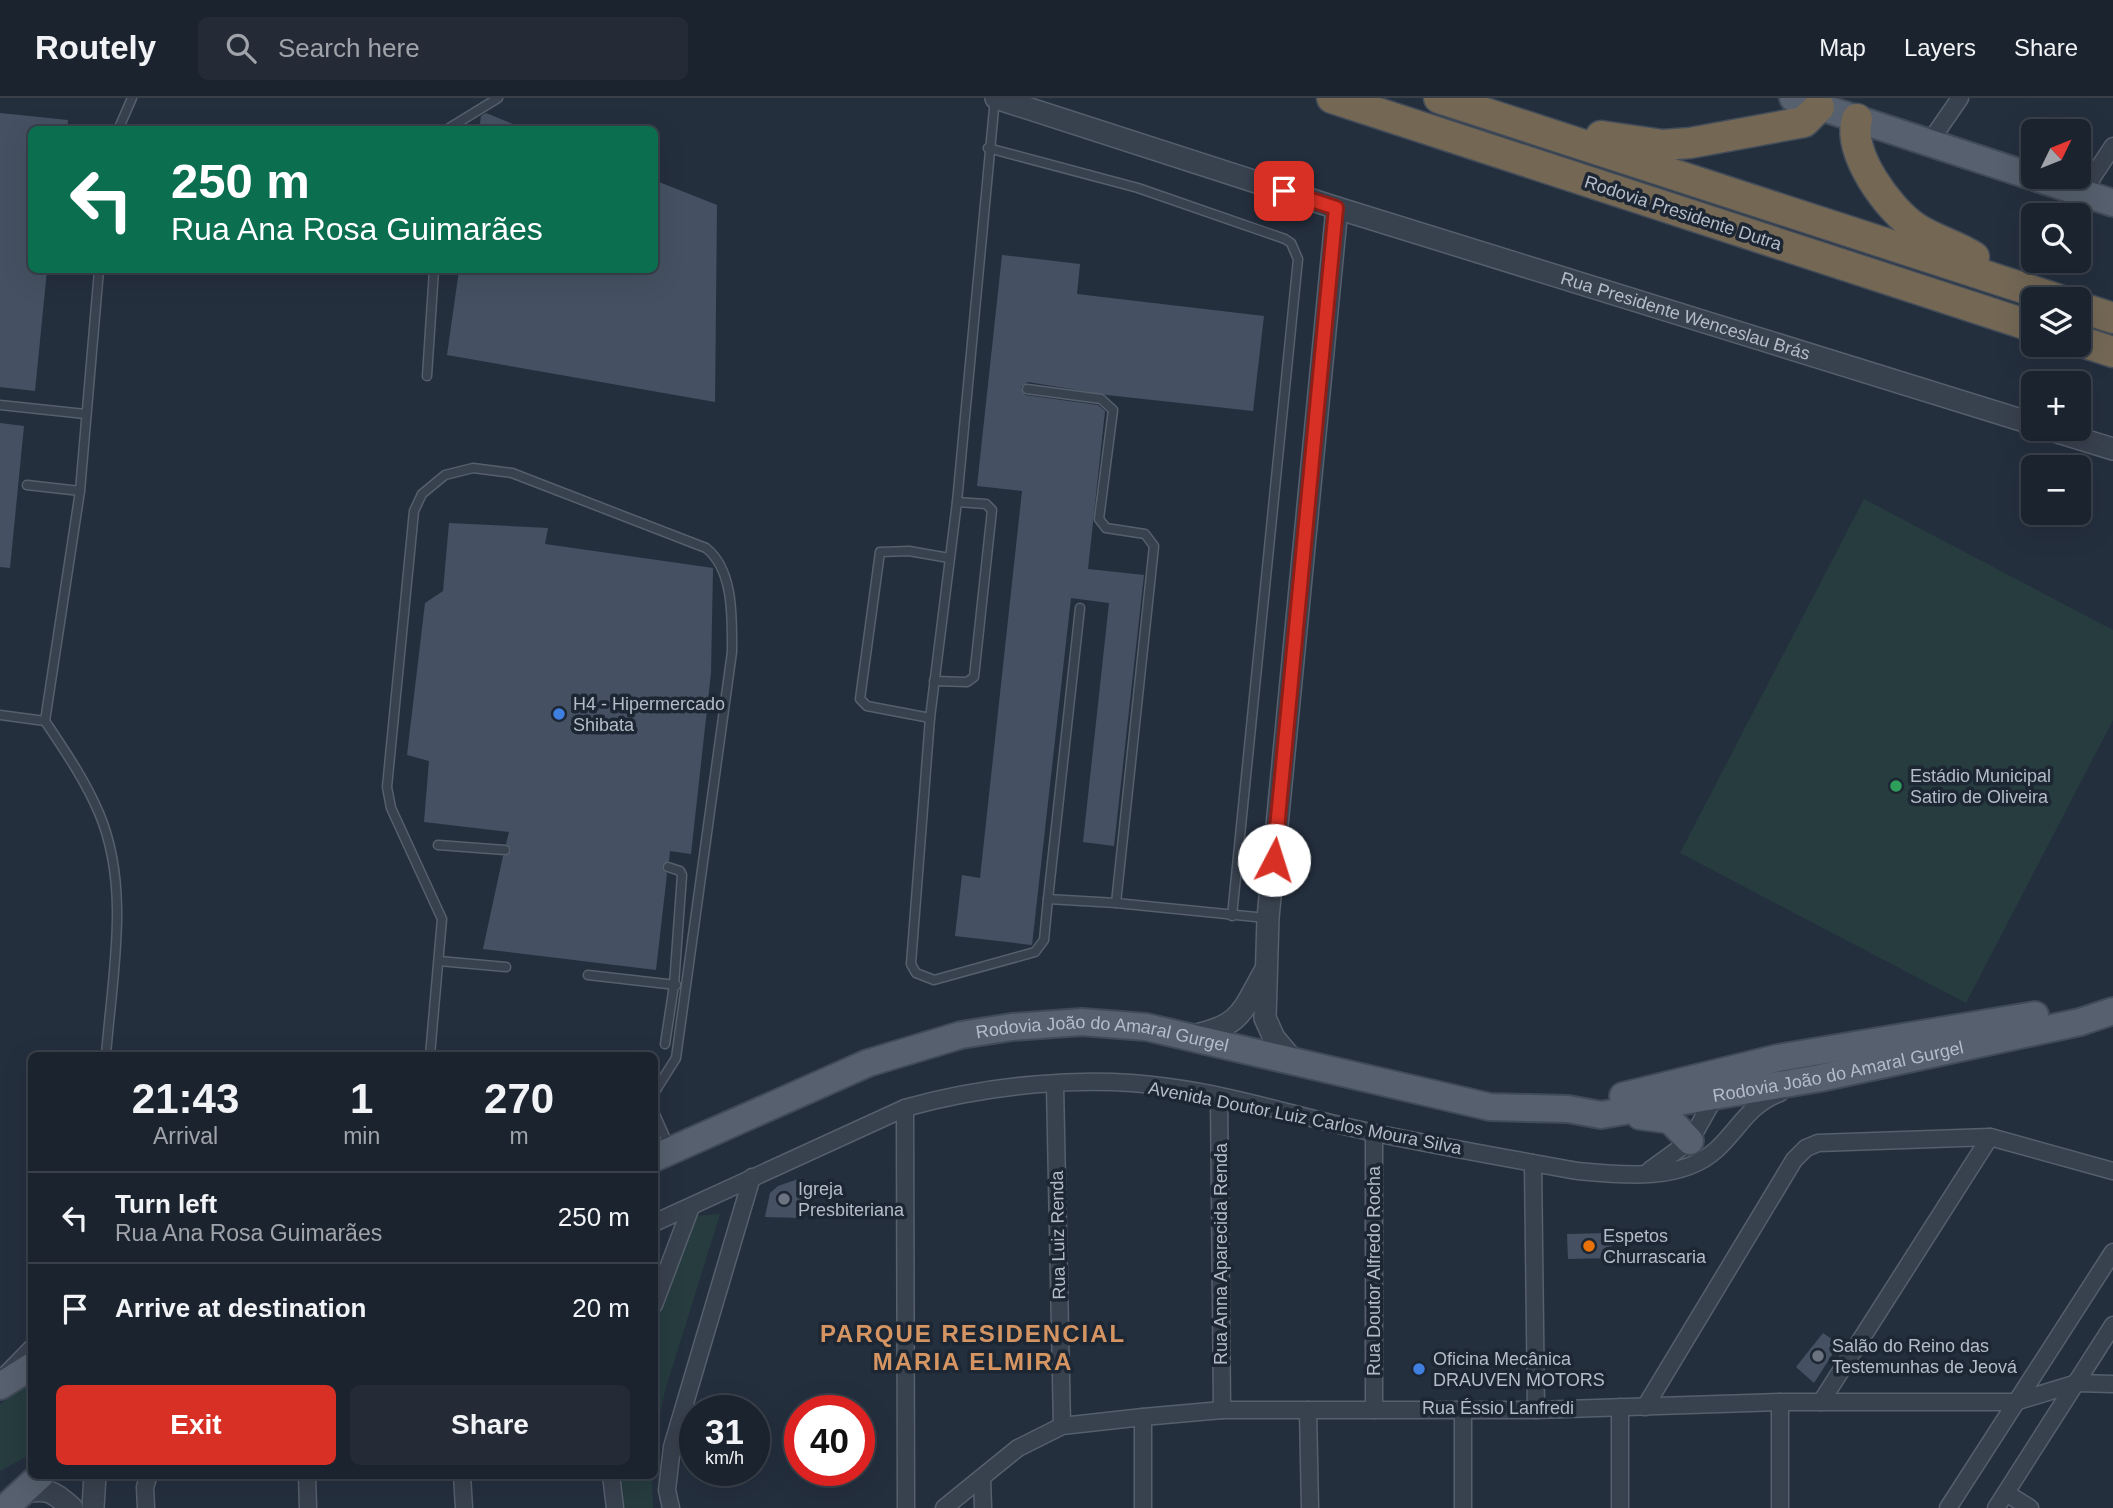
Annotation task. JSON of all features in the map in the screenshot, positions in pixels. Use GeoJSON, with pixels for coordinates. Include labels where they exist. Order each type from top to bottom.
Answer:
{"type":"FeatureCollection","features":[{"type":"Feature","properties":{"kind":"highway","name":"Rodovia Presidente Dutra"},"geometry":{"type":"LineString","coordinates":[[1332,98],[2021,323]]}},
{"type":"Feature","properties":{"kind":"highway","name":"Rodovia Presidente Dutra"},"geometry":{"type":"LineString","coordinates":[[1439,98],[2021,287]]}},
{"type":"Feature","properties":{"kind":"highway"},"geometry":{"type":"LineString","coordinates":[[1516,124],[1663,145],[1776,129],[1804,122],[1806,102]]}},
{"type":"Feature","properties":{"kind":"highway"},"geometry":{"type":"LineString","coordinates":[[1857,119],[1855,140],[1874,182],[1897,212],[1919,230],[1965,251],[2014,285]]}},
{"type":"Feature","properties":{"kind":"highway"},"geometry":{"type":"LineString","coordinates":[[2091,311],[2113,318]]}},
{"type":"Feature","properties":{"kind":"highway"},"geometry":{"type":"LineString","coordinates":[[2091,345],[2113,352]]}},
{"type":"Feature","properties":{"kind":"main road"},"geometry":{"type":"LineString","coordinates":[[1806,102],[2113,203]]}},
{"type":"Feature","properties":{"kind":"main road","name":"Rodovia João do Amaral Gurgel"},"geometry":{"type":"LineString","coordinates":[[1568,1110],[1778,1058],[2030,1016],[2065,1012],[2110,1012]]}},
{"type":"Feature","properties":{"kind":"main road","name":"Rodovia João do Amaral Gurgel"},"geometry":{"type":"LineString","coordinates":[[660,1155],[868,1063],[961,1035],[1012,1027],[1082,1022],[1146,1027],[1490,1107],[1568,1110],[1601,1115],[1820,1078],[2080,1022],[2110,1012]]}},
{"type":"Feature","properties":{"kind":"main road"},"geometry":{"type":"LineString","coordinates":[[1716,1095],[1731,1082],[1778,1058]]}},
{"type":"Feature","properties":{"kind":"main road"},"geometry":{"type":"LineString","coordinates":[[1618,1114],[1670,1120],[1690,1141]]}},
{"type":"Feature","properties":{"kind":"main road"},"geometry":{"type":"LineString","coordinates":[[0,1387],[28,1369]]}},
{"type":"Feature","properties":{"kind":"main road"},"geometry":{"type":"LineString","coordinates":[[8,1499],[36,1479]]}},
{"type":"Feature","properties":{"kind":"street","name":"Rua Presidente Wenceslau Brás"},"geometry":{"type":"LineString","coordinates":[[996,98],[1336,208],[2021,420]]}},
{"type":"Feature","properties":{"kind":"street"},"geometry":{"type":"LineString","coordinates":[[1929,143],[1960,98]]}},
{"type":"Feature","properties":{"kind":"street"},"geometry":{"type":"LineString","coordinates":[[2082,193],[2113,146]]}},
{"type":"Feature","properties":{"kind":"street"},"geometry":{"type":"LineString","coordinates":[[1295,1063],[1268,1029],[1265,1018],[1268,918],[1336,208]]}},
{"type":"Feature","properties":{"kind":"street"},"geometry":{"type":"LineString","coordinates":[[2087,441],[2113,449]]}},
{"type":"Feature","properties":{"kind":"street"},"geometry":{"type":"LineString","coordinates":[[1185,1038],[1223,1029],[1232,1023],[1266,970]]}},
{"type":"Feature","properties":{"kind":"street","name":"Avenida Doutor Luiz Carlos Moura Silva"},"geometry":{"type":"LineString","coordinates":[[658,1221],[905,1108],[949,1096],[1055,1085],[1113,1083],[1168,1087],[1374,1133],[1532,1163],[1578,1171],[1645,1173],[1685,1168],[1700,1163],[1716,1150],[1757,1104],[1820,1078]]}},
{"type":"Feature","properties":{"kind":"street","name":"Rua Luiz Renda"},"geometry":{"type":"LineString","coordinates":[[1055,1085],[1062,1426]]}},
{"type":"Feature","properties":{"kind":"street"},"geometry":{"type":"LineString","coordinates":[[1645,1173],[1690,1141],[1716,1095]]}},
{"type":"Feature","properties":{"kind":"street","name":"Rua Anna Aparecida Renda"},"geometry":{"type":"LineString","coordinates":[[1219,1097],[1222,1410]]}},
{"type":"Feature","properties":{"kind":"street"},"geometry":{"type":"LineString","coordinates":[[905,1108],[906,1508]]}},
{"type":"Feature","properties":{"kind":"street","name":"Rua Doutor Alfredo Rocha"},"geometry":{"type":"LineString","coordinates":[[1374,1133],[1374,1410]]}},
{"type":"Feature","properties":{"kind":"street"},"geometry":{"type":"LineString","coordinates":[[1821,1402],[1990,1137]]}},
{"type":"Feature","properties":{"kind":"street"},"geometry":{"type":"LineString","coordinates":[[1645,1407],[1794,1160],[1806,1148],[1818,1143],[1990,1137],[2113,1171]]}},
{"type":"Feature","properties":{"kind":"street"},"geometry":{"type":"LineString","coordinates":[[1532,1163],[1536,1410]]}},
{"type":"Feature","properties":{"kind":"street"},"geometry":{"type":"LineString","coordinates":[[671,1508],[667,1490],[672,1447],[752,1177]]}},
{"type":"Feature","properties":{"kind":"street"},"geometry":{"type":"LineString","coordinates":[[658,1294],[691,1207]]}},
{"type":"Feature","properties":{"kind":"street"},"geometry":{"type":"LineString","coordinates":[[1948,1508],[2113,1252]]}},
{"type":"Feature","properties":{"kind":"street"},"geometry":{"type":"LineString","coordinates":[[1996,1508],[2113,1325]]}},
{"type":"Feature","properties":{"kind":"street","name":"Rua Éssio Lanfredi"},"geometry":{"type":"LineString","coordinates":[[944,1508],[1018,1448],[1062,1426],[1143,1417],[1222,1410],[1536,1410],[1780,1402],[2015,1402],[2077,1383],[2113,1384]]}},
{"type":"Feature","properties":{"kind":"street"},"geometry":{"type":"LineString","coordinates":[[1780,1402],[1780,1508]]}},
{"type":"Feature","properties":{"kind":"street"},"geometry":{"type":"LineString","coordinates":[[1619,1407],[1620,1508]]}},
{"type":"Feature","properties":{"kind":"street"},"geometry":{"type":"LineString","coordinates":[[1463,1408],[1464,1508]]}},
{"type":"Feature","properties":{"kind":"street"},"geometry":{"type":"LineString","coordinates":[[1308,1410],[1310,1508]]}},
{"type":"Feature","properties":{"kind":"street"},"geometry":{"type":"LineString","coordinates":[[1143,1417],[1143,1508]]}},
{"type":"Feature","properties":{"kind":"street"},"geometry":{"type":"LineString","coordinates":[[982,1478],[983,1508]]}},
{"type":"Feature","properties":{"kind":"street"},"geometry":{"type":"LineString","coordinates":[[93,1508],[95,1479]]}},
{"type":"Feature","properties":{"kind":"street"},"geometry":{"type":"LineString","coordinates":[[146,1508],[145,1487],[148,1479]]}},
{"type":"Feature","properties":{"kind":"street"},"geometry":{"type":"LineString","coordinates":[[307,1479],[308,1508]]}},
{"type":"Feature","properties":{"kind":"street"},"geometry":{"type":"LineString","coordinates":[[463,1479],[464,1508]]}},
{"type":"Feature","properties":{"kind":"street"},"geometry":{"type":"LineString","coordinates":[[611,1479],[615,1508]]}},
{"type":"Feature","properties":{"kind":"street"},"geometry":{"type":"LineString","coordinates":[[8,1499],[41,1489],[52,1491],[72,1508]]}},
{"type":"Feature","properties":{"kind":"street"},"geometry":{"type":"LineString","coordinates":[[2006,1493],[2030,1508]]}},
{"type":"Feature","properties":{"kind":"lane"},"geometry":{"type":"LineString","coordinates":[[120,126],[132,98]]}},
{"type":"Feature","properties":{"kind":"lane"},"geometry":{"type":"LineString","coordinates":[[452,126],[498,98]]}},
{"type":"Feature","properties":{"kind":"lane"},"geometry":{"type":"LineString","coordinates":[[996,98],[988,148],[957,502],[930,718],[911,964],[916,973],[934,980],[1035,952],[1044,940],[1080,608]]}},
{"type":"Feature","properties":{"kind":"lane"},"geometry":{"type":"LineString","coordinates":[[988,148],[1138,188],[1285,239],[1296,250],[1298,260],[1232,916]]}},
{"type":"Feature","properties":{"kind":"lane"},"geometry":{"type":"LineString","coordinates":[[99,273],[80,491],[46,721],[77,768],[100,815],[110,852],[118,900],[106,1052]]}},
{"type":"Feature","properties":{"kind":"lane"},"geometry":{"type":"LineString","coordinates":[[428,376],[435,273]]}},
{"type":"Feature","properties":{"kind":"lane"},"geometry":{"type":"LineString","coordinates":[[1027,389],[1101,399],[1113,410],[1099,519],[1106,528],[1145,534],[1154,546],[1116,902]]}},
{"type":"Feature","properties":{"kind":"lane"},"geometry":{"type":"LineString","coordinates":[[0,405],[85,414]]}},
{"type":"Feature","properties":{"kind":"lane"},"geometry":{"type":"LineString","coordinates":[[430,1052],[442,919],[391,808],[387,787],[414,511],[422,494],[445,475],[473,468],[512,473],[706,548],[717,557],[724,569],[732,628],[732,652],[676,1058],[658,1087]]}},
{"type":"Feature","properties":{"kind":"lane"},"geometry":{"type":"LineString","coordinates":[[27,485],[80,491]]}},
{"type":"Feature","properties":{"kind":"lane"},"geometry":{"type":"LineString","coordinates":[[934,681],[967,682],[974,677],[992,510],[986,504],[957,502]]}},
{"type":"Feature","properties":{"kind":"lane"},"geometry":{"type":"LineString","coordinates":[[930,718],[867,706],[860,699],[880,552],[909,551],[949,558]]}},
{"type":"Feature","properties":{"kind":"lane"},"geometry":{"type":"LineString","coordinates":[[0,715],[46,721]]}},
{"type":"Feature","properties":{"kind":"lane"},"geometry":{"type":"LineString","coordinates":[[438,845],[505,850]]}},
{"type":"Feature","properties":{"kind":"lane"},"geometry":{"type":"LineString","coordinates":[[665,1044],[674,985],[682,875],[680,871],[668,867]]}},
{"type":"Feature","properties":{"kind":"lane"},"geometry":{"type":"LineString","coordinates":[[1048,899],[1116,902],[1268,918]]}},
{"type":"Feature","properties":{"kind":"lane"},"geometry":{"type":"LineString","coordinates":[[439,961],[506,967]]}},
{"type":"Feature","properties":{"kind":"lane"},"geometry":{"type":"LineString","coordinates":[[588,975],[685,986]]}},
{"type":"Feature","properties":{"kind":"lane"},"geometry":{"type":"LineString","coordinates":[[0,1375],[28,1346]]}},
{"type":"Feature","properties":{"kind":"green space","name":"Estádio Municipal Satiro de Oliveira"},"geometry":{"type":"Polygon","coordinates":[[[1864,499],[2113,630],[2113,720],[1966,1003],[1680,853],[1864,499]]]}},
{"type":"Feature","properties":{"kind":"green space"},"geometry":{"type":"Polygon","coordinates":[[[720,1214],[665,1391],[658,1423],[658,1319],[695,1216],[720,1214]]]}},
{"type":"Feature","properties":{"kind":"green space"},"geometry":{"type":"Polygon","coordinates":[[[28,1384],[28,1456],[0,1471],[0,1404],[28,1384]]]}},
{"type":"Feature","properties":{"kind":"green space"},"geometry":{"type":"Polygon","coordinates":[[[617,1479],[652,1479],[653,1508],[621,1508],[617,1479]]]}},
{"type":"Feature","properties":{"kind":"building"},"geometry":{"type":"Polygon","coordinates":[[[0,113],[68,120],[67,126],[28,126],[28,273],[47,273],[35,391],[0,387],[0,113]]]}},
{"type":"Feature","properties":{"kind":"building"},"geometry":{"type":"Polygon","coordinates":[[[486,113],[518,126],[480,126],[481,116],[486,113]]]}},
{"type":"Feature","properties":{"kind":"building"},"geometry":{"type":"Polygon","coordinates":[[[658,182],[717,205],[715,402],[447,355],[459,273],[658,273],[658,182]]]}},
{"type":"Feature","properties":{"kind":"building"},"geometry":{"type":"Polygon","coordinates":[[[1002,255],[1080,264],[1077,294],[1264,316],[1253,411],[1107,395],[1028,382],[1021,387],[1025,395],[1098,405],[1105,411],[1088,569],[1144,575],[1114,846],[1083,842],[1109,603],[1071,598],[1032,945],[955,936],[962,875],[980,878],[1022,491],[977,486],[1002,255]]]}},
{"type":"Feature","properties":{"kind":"building"},"geometry":{"type":"Polygon","coordinates":[[[0,423],[24,426],[10,568],[0,567],[0,423]]]}},
{"type":"Feature","properties":{"kind":"building","name":"H4 - Hipermercado Shibata"},"geometry":{"type":"Polygon","coordinates":[[[449,523],[548,528],[545,544],[713,568],[711,673],[691,854],[670,851],[669,861],[662,866],[667,874],[656,970],[483,949],[503,856],[511,851],[506,844],[509,832],[424,822],[429,761],[407,755],[425,603],[443,591],[449,523]]]}},
{"type":"Feature","properties":{"kind":"building","name":"Igreja Presbiteriana"},"geometry":{"type":"Polygon","coordinates":[[[801,1178],[801,1218],[765,1217],[770,1193],[778,1186],[801,1178]]]}},
{"type":"Feature","properties":{"kind":"building","name":"Espetos Churrascaria"},"geometry":{"type":"Polygon","coordinates":[[[1611,1233],[1612,1258],[1568,1259],[1567,1234],[1611,1233]]]}},
{"type":"Feature","properties":{"kind":"building","name":"Salão do Reino das Testemunhas de Jeová"},"geometry":{"type":"Polygon","coordinates":[[[1823,1333],[1839,1344],[1814,1383],[1796,1367],[1823,1333]]]}},
{"type":"Feature","properties":{"kind":"place","name":"H4 - Hipermercado Shibata"},"geometry":{"type":"Point","coordinates":[559,714]}},
{"type":"Feature","properties":{"kind":"place","name":"Estádio Municipal Satiro de Oliveira"},"geometry":{"type":"Point","coordinates":[1896,786]}},
{"type":"Feature","properties":{"kind":"place","name":"Igreja Presbiteriana"},"geometry":{"type":"Point","coordinates":[784,1199]}},
{"type":"Feature","properties":{"kind":"place","name":"Espetos Churrascaria"},"geometry":{"type":"Point","coordinates":[1589,1246]}},
{"type":"Feature","properties":{"kind":"place","name":"Salão do Reino das Testemunhas de Jeová"},"geometry":{"type":"Point","coordinates":[1818,1356]}},
{"type":"Feature","properties":{"kind":"place","name":"Oficina Mecânica DRAUVEN MOTORS"},"geometry":{"type":"Point","coordinates":[1419,1369]}},
{"type":"Feature","properties":{"kind":"district","name":"PARQUE RESIDENCIAL MARIA ELMIRA"},"geometry":{"type":"Point","coordinates":[973,1347]}},
{"type":"Feature","properties":{"kind":"route"},"geometry":{"type":"LineString","coordinates":[[1274,860],[1336,208],[1284,191]]}}]}
